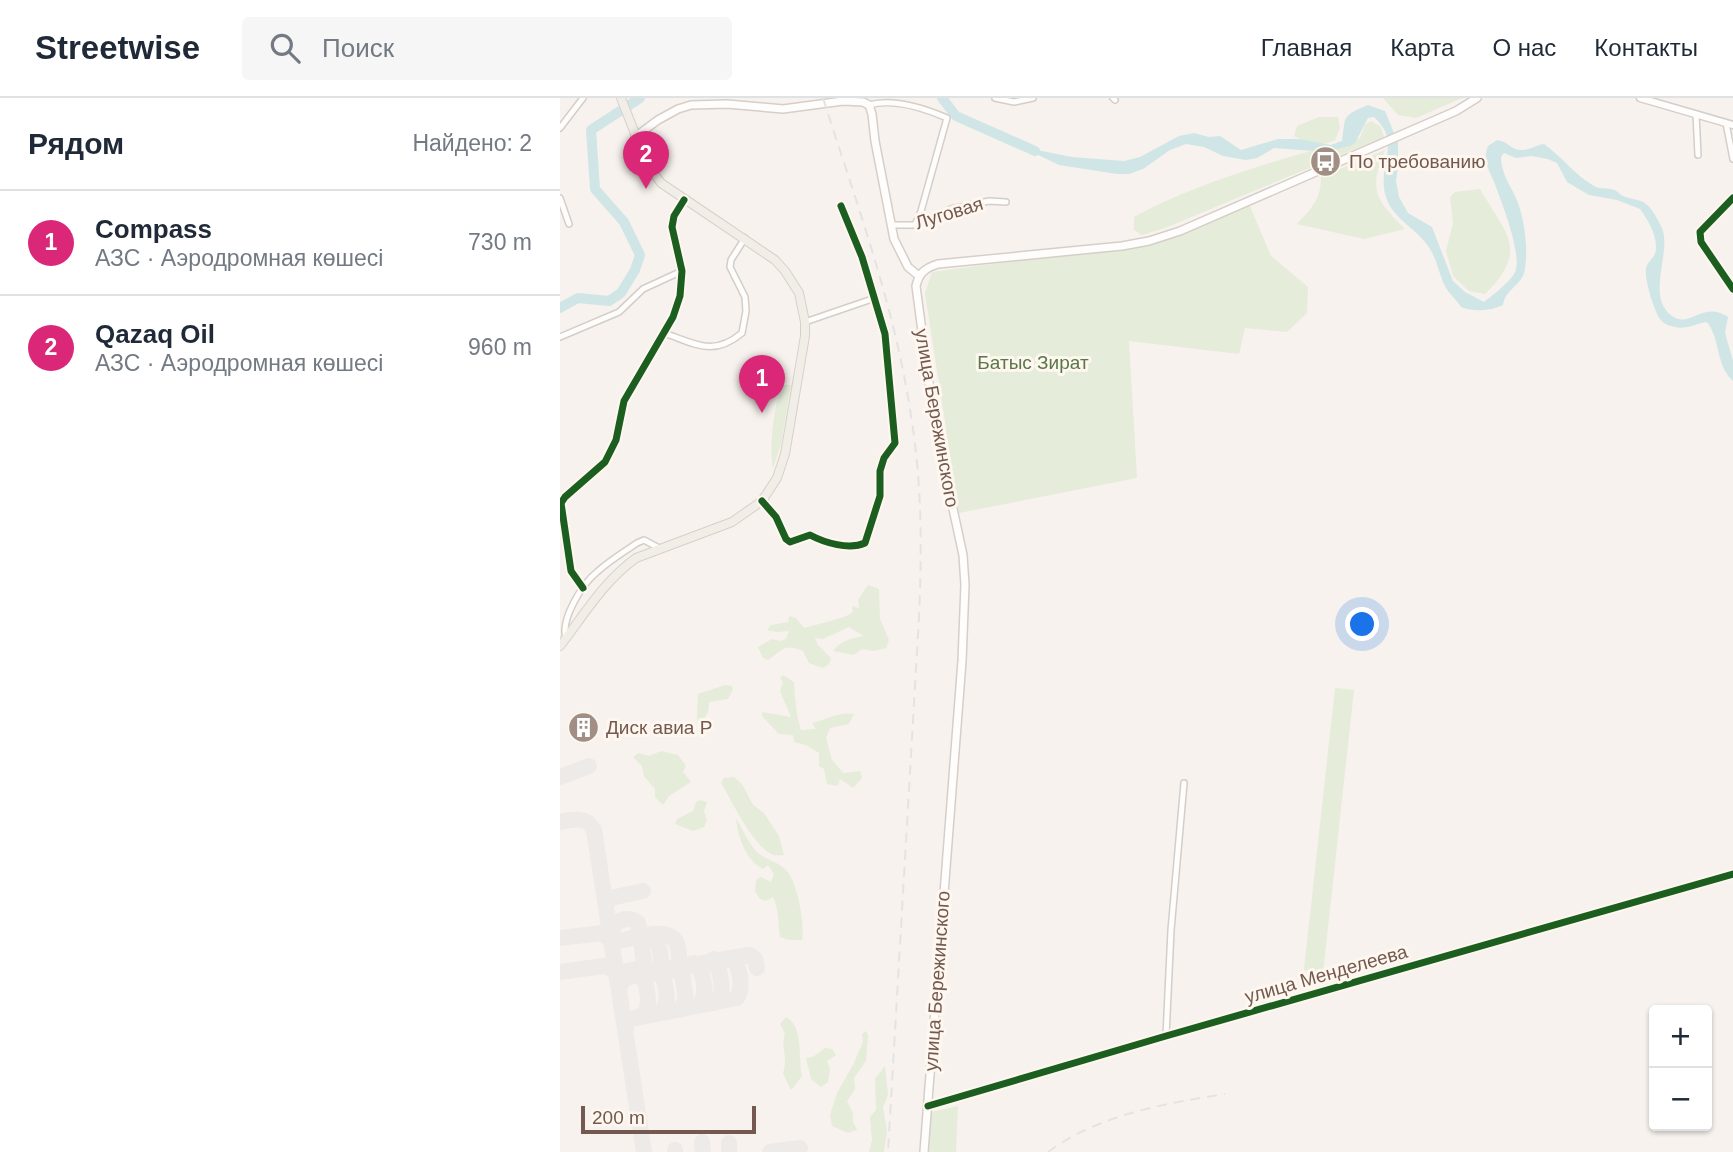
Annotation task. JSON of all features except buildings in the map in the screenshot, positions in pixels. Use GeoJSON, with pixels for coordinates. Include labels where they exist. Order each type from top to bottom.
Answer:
{"type":"FeatureCollection","features":[{"type":"Feature","properties":{"kind":"main road"},"geometry":{"type":"LineString","coordinates":[[560,646],[608,582],[636,558],[732,522],[762,501],[777,478],[785,454],[805,336],[799,293],[785,271],[745,238],[661,183],[647,164],[621,98]]}},
{"type":"Feature","properties":{"kind":"main road"},"geometry":{"type":"LineString","coordinates":[[635,137],[658,120],[691,105],[727,104],[783,109],[843,101],[871,102],[894,239],[908,267],[919,276],[937,264],[1149,242],[1456,111],[1477,98]]}},
{"type":"Feature","properties":{"kind":"main road","name":"улица Бережинского"},"geometry":{"type":"LineString","coordinates":[[919,276],[916,286],[934,421],[963,555],[965,585],[962,661],[924,1152]]}},
{"type":"Feature","properties":{"kind":"street"},"geometry":{"type":"LineString","coordinates":[[560,128],[583,98]]}},
{"type":"Feature","properties":{"kind":"street"},"geometry":{"type":"LineString","coordinates":[[995,98],[1014,102],[1033,98]]}},
{"type":"Feature","properties":{"kind":"street"},"geometry":{"type":"LineString","coordinates":[[1640,98],[1730,124],[1733,159]]}},
{"type":"Feature","properties":{"kind":"street"},"geometry":{"type":"LineString","coordinates":[[871,102],[902,103],[947,118],[915,225]]}},
{"type":"Feature","properties":{"kind":"street"},"geometry":{"type":"LineString","coordinates":[[1696,114],[1698,155]]}},
{"type":"Feature","properties":{"kind":"street"},"geometry":{"type":"LineString","coordinates":[[560,198],[569,224]]}},
{"type":"Feature","properties":{"kind":"street"},"geometry":{"type":"LineString","coordinates":[[1733,198],[1700,232],[1701,243],[1733,289]]}},
{"type":"Feature","properties":{"kind":"street"},"geometry":{"type":"LineString","coordinates":[[583,588],[571,571],[561,503],[605,462],[616,440],[624,401],[673,317],[680,296],[682,271],[671,227],[684,200]]}},
{"type":"Feature","properties":{"kind":"street","name":"Луговая"},"geometry":{"type":"LineString","coordinates":[[891,225],[915,225],[951,209],[989,201],[1006,202]]}},
{"type":"Feature","properties":{"kind":"street"},"geometry":{"type":"LineString","coordinates":[[762,501],[776,517],[790,542],[810,535],[821,541],[860,545],[865,543],[880,496],[880,471],[884,457],[896,439],[885,334],[875,298],[841,206]]}},
{"type":"Feature","properties":{"kind":"street"},"geometry":{"type":"LineString","coordinates":[[664,333],[705,347],[729,344],[742,333],[746,311],[745,297],[730,267],[731,260],[745,238]]}},
{"type":"Feature","properties":{"kind":"street"},"geometry":{"type":"LineString","coordinates":[[560,337],[619,312],[643,289],[682,271]]}},
{"type":"Feature","properties":{"kind":"street"},"geometry":{"type":"LineString","coordinates":[[805,322],[875,298]]}},
{"type":"Feature","properties":{"kind":"street"},"geometry":{"type":"LineString","coordinates":[[566,638],[562,625],[565,615],[595,573],[637,543],[650,542],[659,548]]}},
{"type":"Feature","properties":{"kind":"street"},"geometry":{"type":"LineString","coordinates":[[1166,1036],[1171,930],[1184,783]]}},
{"type":"Feature","properties":{"kind":"street","name":"улица Менделеева"},"geometry":{"type":"LineString","coordinates":[[928,1106],[1733,874]]}},
{"type":"Feature","properties":{"kind":"green space"},"geometry":{"type":"Polygon","coordinates":[[[1383,98],[1462,98],[1416,118],[1398,115],[1383,98]]]}},
{"type":"Feature","properties":{"kind":"green space"},"geometry":{"type":"Polygon","coordinates":[[[1319,117],[1338,117],[1340,128],[1335,140],[1314,144],[1294,136],[1297,126],[1319,117]]]}},
{"type":"Feature","properties":{"kind":"green space"},"geometry":{"type":"Polygon","coordinates":[[[1371,121],[1381,127],[1384,137],[1165,228],[1142,235],[1134,230],[1134,217],[1160,204],[1244,171],[1360,138],[1365,125],[1371,121]]]}},
{"type":"Feature","properties":{"kind":"green space"},"geometry":{"type":"Polygon","coordinates":[[[1385,150],[1377,175],[1378,194],[1387,210],[1405,229],[1364,239],[1297,224],[1315,203],[1321,177],[1385,150]]]}},
{"type":"Feature","properties":{"kind":"green space"},"geometry":{"type":"Polygon","coordinates":[[[1480,189],[1505,230],[1510,253],[1499,279],[1485,294],[1469,291],[1453,276],[1446,251],[1453,223],[1450,197],[1455,192],[1480,189]]]}},
{"type":"Feature","properties":{"kind":"green space","name":"Батыс Зират"},"geometry":{"type":"Polygon","coordinates":[[[1249,204],[1271,256],[1308,287],[1307,313],[1287,332],[1245,328],[1239,354],[1129,341],[1137,478],[959,513],[925,293],[932,272],[1162,241],[1249,204]]]}},
{"type":"Feature","properties":{"kind":"green space"},"geometry":{"type":"Polygon","coordinates":[[[784,385],[791,385],[781,444],[773,469],[773,426],[777,402],[784,385]]]}},
{"type":"Feature","properties":{"kind":"green space"},"geometry":{"type":"Polygon","coordinates":[[[868,585],[879,589],[880,619],[889,640],[886,648],[873,651],[862,649],[854,655],[833,651],[847,640],[864,636],[849,627],[823,639],[815,638],[831,658],[829,664],[823,668],[809,663],[803,651],[792,648],[784,649],[768,660],[763,658],[758,647],[772,639],[786,639],[789,631],[767,630],[771,625],[788,622],[789,616],[796,618],[804,628],[844,617],[853,612],[852,606],[859,608],[858,600],[868,585]]]}},
{"type":"Feature","properties":{"kind":"green space"},"geometry":{"type":"Polygon","coordinates":[[[783,675],[794,682],[801,730],[816,729],[812,723],[833,716],[854,714],[849,724],[830,728],[826,738],[832,760],[843,773],[860,771],[862,778],[853,788],[840,779],[838,786],[827,784],[824,769],[819,766],[819,753],[794,742],[793,735],[779,734],[762,716],[762,712],[791,717],[780,691],[783,682],[780,678],[783,675]]]}},
{"type":"Feature","properties":{"kind":"green space"},"geometry":{"type":"Polygon","coordinates":[[[725,685],[732,686],[733,690],[728,699],[709,702],[708,712],[703,720],[697,721],[698,694],[725,685]]]}},
{"type":"Feature","properties":{"kind":"green space"},"geometry":{"type":"Polygon","coordinates":[[[1335,688],[1354,690],[1323,973],[1304,970],[1335,688]]]}},
{"type":"Feature","properties":{"kind":"green space"},"geometry":{"type":"Polygon","coordinates":[[[661,751],[678,755],[686,766],[683,772],[691,782],[669,796],[663,805],[655,797],[655,789],[644,776],[642,766],[633,757],[639,753],[649,756],[661,751]]]}},
{"type":"Feature","properties":{"kind":"green space"},"geometry":{"type":"Polygon","coordinates":[[[734,777],[742,784],[753,805],[764,813],[779,836],[784,855],[774,855],[766,850],[744,823],[721,783],[724,778],[734,777]]]}},
{"type":"Feature","properties":{"kind":"green space"},"geometry":{"type":"Polygon","coordinates":[[[696,802],[707,802],[704,811],[707,820],[704,827],[693,831],[675,824],[677,819],[693,811],[696,802]]]}},
{"type":"Feature","properties":{"kind":"green space"},"geometry":{"type":"Polygon","coordinates":[[[736,818],[756,851],[789,873],[799,902],[802,940],[780,937],[773,897],[766,901],[760,899],[755,891],[756,880],[761,877],[771,882],[774,874],[768,865],[763,869],[752,860],[741,840],[736,818]]]}},
{"type":"Feature","properties":{"kind":"green space"},"geometry":{"type":"Polygon","coordinates":[[[786,1017],[792,1021],[798,1035],[802,1076],[791,1090],[783,1073],[785,1034],[780,1024],[786,1017]]]}},
{"type":"Feature","properties":{"kind":"green space"},"geometry":{"type":"Polygon","coordinates":[[[866,1031],[866,1061],[854,1078],[855,1089],[847,1101],[857,1130],[848,1133],[832,1126],[830,1115],[837,1093],[863,1042],[862,1034],[866,1031]]]}},
{"type":"Feature","properties":{"kind":"green space"},"geometry":{"type":"Polygon","coordinates":[[[825,1048],[832,1049],[836,1055],[827,1061],[830,1069],[828,1082],[821,1087],[811,1079],[806,1058],[813,1057],[825,1048]]]}},
{"type":"Feature","properties":{"kind":"green space"},"geometry":{"type":"Polygon","coordinates":[[[885,1066],[888,1095],[883,1107],[887,1131],[884,1152],[869,1152],[872,1140],[870,1117],[876,1110],[875,1079],[885,1066]]]}},
{"type":"Feature","properties":{"kind":"green space"},"geometry":{"type":"Polygon","coordinates":[[[958,1106],[956,1152],[929,1152],[931,1112],[958,1106]]]}},
{"type":"Feature","properties":{"kind":"shaded area"},"geometry":{"type":"Polygon","coordinates":[[[1368,105],[1385,111],[1398,143],[1396,181],[1399,197],[1408,213],[1432,227],[1453,281],[1465,292],[1484,302],[1510,280],[1517,264],[1510,228],[1487,165],[1488,146],[1497,140],[1519,150],[1544,144],[1594,186],[1638,200],[1651,209],[1662,228],[1664,238],[1660,297],[1664,308],[1679,319],[1711,312],[1728,317],[1725,333],[1733,361],[1733,381],[1723,367],[1707,322],[1679,328],[1665,324],[1658,316],[1646,273],[1655,252],[1655,238],[1640,209],[1617,200],[1589,195],[1567,182],[1557,163],[1548,159],[1531,156],[1516,158],[1504,153],[1501,157],[1522,219],[1526,244],[1525,269],[1503,305],[1477,310],[1461,307],[1448,292],[1428,246],[1389,205],[1384,185],[1387,136],[1374,117],[1368,118],[1355,143],[1326,152],[1274,148],[1257,158],[1246,160],[1186,144],[1170,150],[1143,169],[1129,174],[1059,165],[1022,147],[1072,157],[1124,161],[1140,157],[1179,136],[1194,133],[1209,137],[1220,136],[1241,150],[1278,139],[1299,139],[1331,145],[1342,141],[1346,118],[1368,105]]]}},
{"type":"Feature","properties":{"kind":"waterway"},"geometry":{"type":"LineString","coordinates":[[560,308],[578,298],[609,301],[621,293],[635,270],[640,255],[624,222],[595,189],[591,130],[640,98]]}},
{"type":"Feature","properties":{"kind":"waterway"},"geometry":{"type":"LineString","coordinates":[[942,98],[956,116],[1035,151]]}},
{"type":"Feature","properties":{"kind":"taxiway"},"geometry":{"type":"LineString","coordinates":[[560,777],[589,766]]}},
{"type":"Feature","properties":{"kind":"taxiway"},"geometry":{"type":"LineString","coordinates":[[560,822],[583,821],[594,830],[644,1152]]}},
{"type":"Feature","properties":{"kind":"taxiway"},"geometry":{"type":"LineString","coordinates":[[606,903],[611,898],[643,891]]}},
{"type":"Feature","properties":{"kind":"taxiway"},"geometry":{"type":"LineString","coordinates":[[611,931],[622,920],[630,919],[638,923],[644,962],[640,968],[626,971]]}},
{"type":"Feature","properties":{"kind":"taxiway"},"geometry":{"type":"LineString","coordinates":[[560,938],[602,933],[612,941]]}},
{"type":"Feature","properties":{"kind":"taxiway"},"geometry":{"type":"LineString","coordinates":[[611,934],[619,941],[653,934],[662,934],[675,940],[679,961],[672,969],[682,973],[686,1000],[679,1010]]}},
{"type":"Feature","properties":{"kind":"taxiway"},"geometry":{"type":"LineString","coordinates":[[646,937],[654,941],[660,951],[661,965],[653,972]]}},
{"type":"Feature","properties":{"kind":"taxiway"},"geometry":{"type":"LineString","coordinates":[[724,959],[750,955],[755,959],[757,968]]}},
{"type":"Feature","properties":{"kind":"taxiway"},"geometry":{"type":"LineString","coordinates":[[713,1003],[720,996],[722,987],[718,966],[710,962],[714,959]]}},
{"type":"Feature","properties":{"kind":"taxiway"},"geometry":{"type":"LineString","coordinates":[[619,989],[623,980],[632,976],[722,960],[733,960],[739,973],[740,989],[737,998],[631,1019],[627,1021],[626,1029]]}},
{"type":"Feature","properties":{"kind":"taxiway"},"geometry":{"type":"LineString","coordinates":[[694,963],[690,965],[698,967],[704,988],[703,998],[697,1006]]}},
{"type":"Feature","properties":{"kind":"taxiway"},"geometry":{"type":"LineString","coordinates":[[560,972],[604,966],[611,968],[617,975]]}},
{"type":"Feature","properties":{"kind":"taxiway"},"geometry":{"type":"LineString","coordinates":[[653,972],[663,976],[666,992],[665,1007],[657,1014]]}},
{"type":"Feature","properties":{"kind":"taxiway"},"geometry":{"type":"LineString","coordinates":[[634,975],[645,979],[648,995],[648,1006],[639,1017]]}},
{"type":"Feature","properties":{"kind":"taxiway"},"geometry":{"type":"LineString","coordinates":[[702,1142],[703,1152]]}},
{"type":"Feature","properties":{"kind":"taxiway"},"geometry":{"type":"LineString","coordinates":[[729,1143],[729,1152]]}},
{"type":"Feature","properties":{"kind":"taxiway"},"geometry":{"type":"LineString","coordinates":[[770,1152],[800,1148]]}},
{"type":"Feature","properties":{"kind":"railway"},"geometry":{"type":"LineString","coordinates":[[823,98],[873,255],[895,335],[915,441],[919,491],[919,617],[888,1152]]}},
{"type":"Feature","properties":{"kind":"railway"},"geometry":{"type":"LineString","coordinates":[[1048,1152],[1089,1128],[1133,1112],[1225,1094]]}},
{"type":"Feature","properties":{"kind":"cycle path"},"geometry":{"type":"LineString","coordinates":[[1733,198],[1700,232],[1701,242],[1733,289]]}},
{"type":"Feature","properties":{"kind":"cycle path"},"geometry":{"type":"LineString","coordinates":[[583,588],[571,571],[561,503],[605,462],[616,440],[624,401],[673,317],[680,296],[682,271],[672,227],[674,216],[684,200]]}},
{"type":"Feature","properties":{"kind":"cycle path"},"geometry":{"type":"LineString","coordinates":[[762,501],[776,517],[790,542],[810,535],[837,545],[865,543],[880,496],[880,471],[884,458],[895,443],[885,334],[862,257],[841,206]]}},
{"type":"Feature","properties":{"kind":"cycle path"},"geometry":{"type":"LineString","coordinates":[[928,1106],[1733,874]]}},
{"type":"Feature","properties":{"kind":"place","name":"По требованию"},"geometry":{"type":"Point","coordinates":[1326,161]}},
{"type":"Feature","properties":{"kind":"place","name":"Qazaq Oil"},"geometry":{"type":"Point","coordinates":[646,189]}},
{"type":"Feature","properties":{"kind":"place","name":"Compass"},"geometry":{"type":"Point","coordinates":[762,413]}},
{"type":"Feature","properties":{"kind":"place","name":"Диск авиа Р"},"geometry":{"type":"Point","coordinates":[583,727]}}]}
